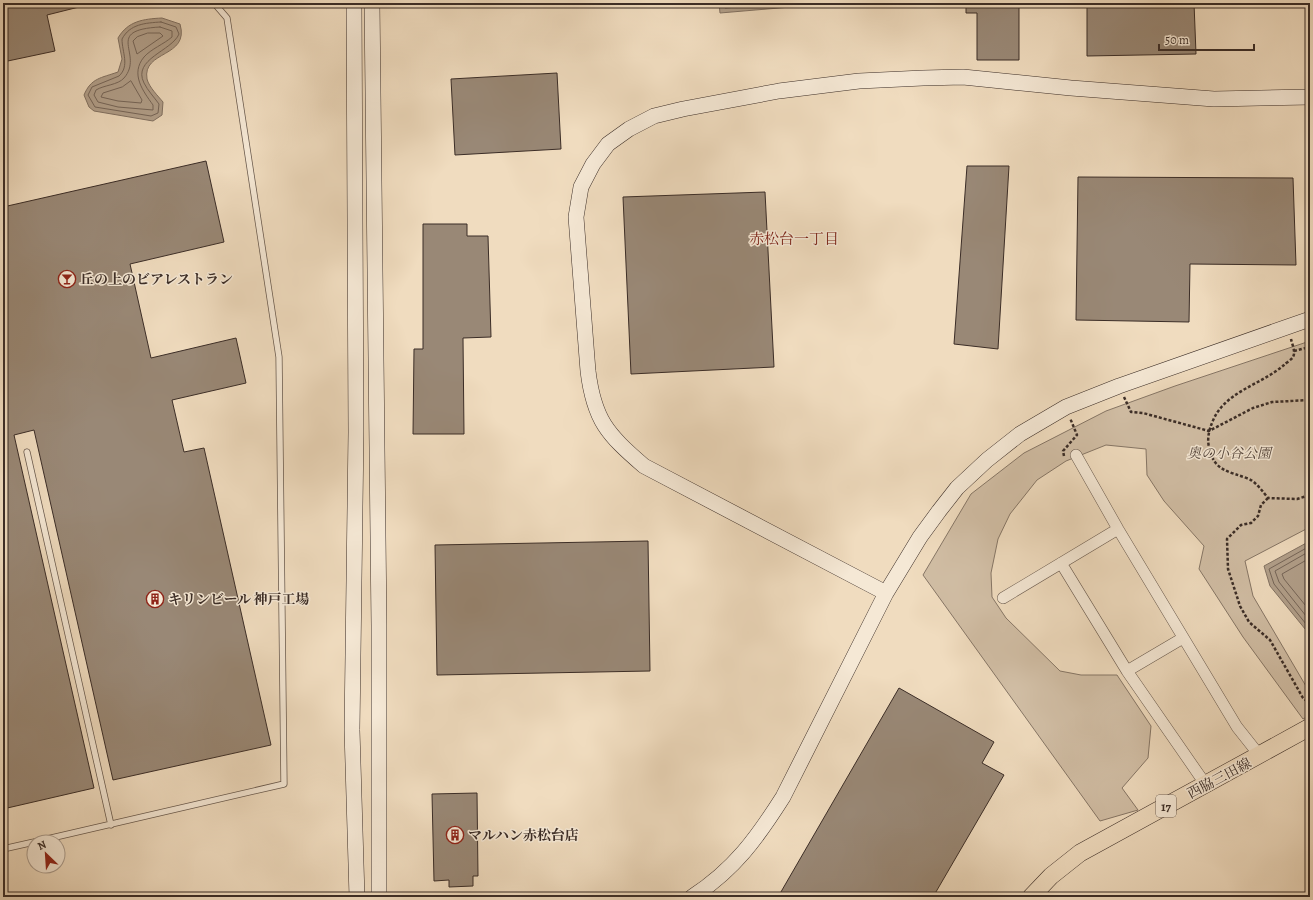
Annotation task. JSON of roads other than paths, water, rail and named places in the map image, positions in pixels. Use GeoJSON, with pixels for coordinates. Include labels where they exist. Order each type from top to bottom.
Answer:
{"type":"FeatureCollection","features":[{"type":"Feature","properties":{"kind":"main road","name":"西脇三田線"},"geometry":{"type":"LineString","coordinates":[[1031,897],[1050,876],[1080,853],[1260,756],[1310,727]]}},
{"type":"Feature","properties":{"kind":"street"},"geometry":{"type":"LineString","coordinates":[[354,3],[356,432],[352,730],[356,897]]}},
{"type":"Feature","properties":{"kind":"street"},"geometry":{"type":"LineString","coordinates":[[372,3],[379,625],[379,897]]}},
{"type":"Feature","properties":{"kind":"street"},"geometry":{"type":"LineString","coordinates":[[886,593],[644,466],[616,441],[601,420],[591,396],[576,217],[581,187],[593,164],[608,144],[629,129],[654,116],[779,91],[859,81],[963,77],[1071,88],[1214,99],[1310,97]]}},
{"type":"Feature","properties":{"kind":"street"},"geometry":{"type":"LineString","coordinates":[[692,897],[725,872],[748,850],[775,810],[886,593],[920,537],[957,488],[986,460],[1020,434],[1066,408],[1119,386],[1310,319]]}},
{"type":"Feature","properties":{"kind":"street"},"geometry":{"type":"LineString","coordinates":[[1076,455],[1118,529],[1237,727],[1260,756]]}},
{"type":"Feature","properties":{"kind":"street"},"geometry":{"type":"LineString","coordinates":[[1003,598],[1118,529]]}},
{"type":"Feature","properties":{"kind":"street"},"geometry":{"type":"LineString","coordinates":[[1061,563],[1127,671],[1206,785]]}},
{"type":"Feature","properties":{"kind":"street"},"geometry":{"type":"LineString","coordinates":[[1127,671],[1183,638]]}},
{"type":"Feature","properties":{"kind":"lane"},"geometry":{"type":"LineString","coordinates":[[66,835],[284,784],[279,357],[227,18],[214,3]]}},
{"type":"Feature","properties":{"kind":"lane"},"geometry":{"type":"LineString","coordinates":[[27,452],[111,825]]}},
{"type":"Feature","properties":{"kind":"lane"},"geometry":{"type":"LineString","coordinates":[[3,849],[26,844]]}},
{"type":"Feature","properties":{"kind":"water"},"geometry":{"type":"Polygon","coordinates":[[[719,3],[838,3],[720,13],[719,3]]]}},
{"type":"Feature","properties":{"kind":"water"},"geometry":{"type":"Polygon","coordinates":[[[162,18],[180,24],[181,35],[178,43],[173,49],[151,63],[147,70],[148,82],[163,102],[162,115],[153,121],[94,111],[89,107],[84,95],[90,85],[97,79],[118,72],[122,59],[118,38],[122,32],[131,24],[142,20],[162,18]]]}},
{"type":"Feature","properties":{"kind":"water"},"geometry":{"type":"Polygon","coordinates":[[[1310,541],[1310,635],[1270,586],[1264,566],[1310,541]]]}},
{"type":"Feature","properties":{"kind":"place","name":"丘の上のビアレストラン"},"geometry":{"type":"Point","coordinates":[67,279]}},
{"type":"Feature","properties":{"kind":"place","name":"キリンビール 神戸工場"},"geometry":{"type":"Point","coordinates":[155,599]}},
{"type":"Feature","properties":{"kind":"place","name":"マルハン赤松台店"},"geometry":{"type":"Point","coordinates":[455,835]}},
{"type":"Feature","properties":{"kind":"district","name":"赤松台一丁目"},"geometry":{"type":"Point","coordinates":[794,239]}},
{"type":"Feature","properties":{"kind":"park label","name":"奥の小谷公園"},"geometry":{"type":"Point","coordinates":[1229,453]}}]}
